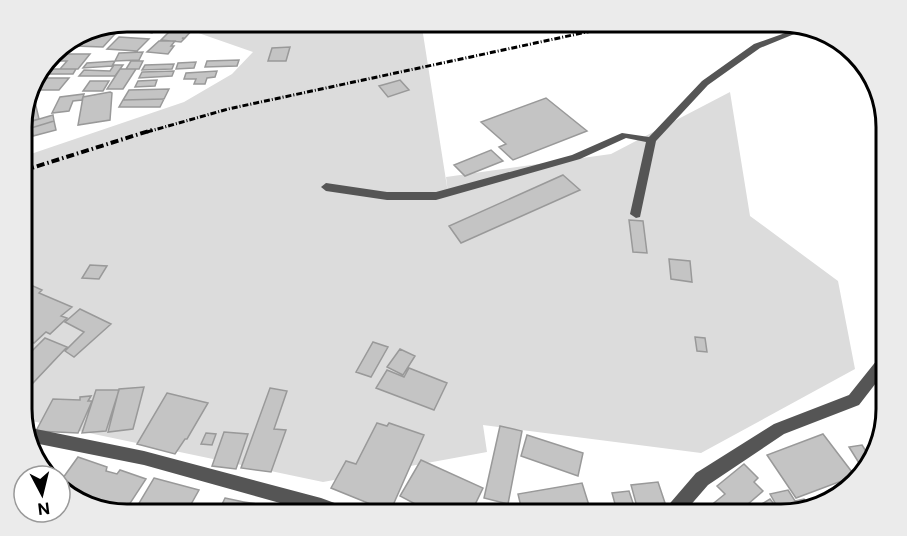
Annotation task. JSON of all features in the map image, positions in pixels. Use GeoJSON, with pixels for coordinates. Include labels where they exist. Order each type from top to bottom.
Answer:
{"type":"FeatureCollection","features":[{"type":"Feature","properties":{"kind":"street"},"geometry":{"type":"LineString","coordinates":[[636,214],[651,140],[705,82],[757,46],[792,32]]}},
{"type":"Feature","properties":{"kind":"street"},"geometry":{"type":"LineString","coordinates":[[326,187],[387,196],[436,196],[576,157],[625,135],[651,140]]}},
{"type":"Feature","properties":{"kind":"street"},"geometry":{"type":"LineString","coordinates":[[680,504],[702,479],[779,429],[854,400],[875,373]]}},
{"type":"Feature","properties":{"kind":"street"},"geometry":{"type":"LineString","coordinates":[[36,436],[144,458],[314,504]]}},
{"type":"Feature","properties":{"kind":"shaded area"},"geometry":{"type":"Polygon","coordinates":[[[196,32],[423,32],[448,193],[446,177],[611,154],[730,92],[750,216],[838,281],[855,369],[701,453],[483,425],[487,452],[323,482],[32,421],[32,154],[184,102],[232,74],[253,52],[196,32]]]}},
{"type":"Feature","properties":{"kind":"building"},"geometry":{"type":"Polygon","coordinates":[[[169,32],[190,32],[182,38],[184,39],[181,42],[161,40],[169,32]]]}},
{"type":"Feature","properties":{"kind":"building"},"geometry":{"type":"Polygon","coordinates":[[[115,34],[103,47],[76,46],[96,37],[115,34]]]}},
{"type":"Feature","properties":{"kind":"building"},"geometry":{"type":"Polygon","coordinates":[[[119,37],[149,39],[137,51],[107,49],[119,37]]]}},
{"type":"Feature","properties":{"kind":"building"},"geometry":{"type":"Polygon","coordinates":[[[159,41],[175,41],[168,54],[147,52],[159,41]]]}},
{"type":"Feature","properties":{"kind":"building"},"geometry":{"type":"Polygon","coordinates":[[[290,47],[286,61],[268,61],[272,48],[290,47]]]}},
{"type":"Feature","properties":{"kind":"building"},"geometry":{"type":"Polygon","coordinates":[[[143,52],[139,60],[115,61],[119,53],[143,52]]]}},
{"type":"Feature","properties":{"kind":"building"},"geometry":{"type":"Polygon","coordinates":[[[65,54],[90,54],[78,69],[60,69],[67,61],[58,61],[65,54]]]}},
{"type":"Feature","properties":{"kind":"building"},"geometry":{"type":"Polygon","coordinates":[[[239,60],[237,66],[205,67],[207,61],[239,60]]]}},
{"type":"Feature","properties":{"kind":"building"},"geometry":{"type":"Polygon","coordinates":[[[115,61],[112,66],[83,68],[87,63],[115,61]]]}},
{"type":"Feature","properties":{"kind":"building"},"geometry":{"type":"Polygon","coordinates":[[[131,61],[143,61],[139,69],[126,69],[131,61]]]}},
{"type":"Feature","properties":{"kind":"building"},"geometry":{"type":"Polygon","coordinates":[[[196,62],[194,68],[176,69],[178,63],[196,62]]]}},
{"type":"Feature","properties":{"kind":"building"},"geometry":{"type":"Polygon","coordinates":[[[174,64],[172,69],[142,70],[145,65],[174,64]]]}},
{"type":"Feature","properties":{"kind":"building"},"geometry":{"type":"Polygon","coordinates":[[[114,65],[123,65],[115,76],[79,76],[84,70],[110,71],[114,65]]]}},
{"type":"Feature","properties":{"kind":"building"},"geometry":{"type":"Polygon","coordinates":[[[51,69],[76,69],[73,74],[48,74],[51,69]]]}},
{"type":"Feature","properties":{"kind":"building"},"geometry":{"type":"Polygon","coordinates":[[[120,69],[136,69],[123,89],[107,89],[120,69]]]}},
{"type":"Feature","properties":{"kind":"building"},"geometry":{"type":"Polygon","coordinates":[[[174,71],[172,76],[139,78],[142,72],[174,71]]]}},
{"type":"Feature","properties":{"kind":"building"},"geometry":{"type":"Polygon","coordinates":[[[217,71],[215,77],[207,78],[205,84],[194,84],[196,79],[184,79],[186,73],[217,71]]]}},
{"type":"Feature","properties":{"kind":"building"},"geometry":{"type":"Polygon","coordinates":[[[45,78],[69,78],[59,90],[39,90],[45,78]]]}},
{"type":"Feature","properties":{"kind":"building"},"geometry":{"type":"Polygon","coordinates":[[[157,80],[155,86],[135,87],[138,81],[157,80]]]}},
{"type":"Feature","properties":{"kind":"building"},"geometry":{"type":"Polygon","coordinates":[[[400,80],[409,90],[388,97],[379,86],[400,80]]]}},
{"type":"Feature","properties":{"kind":"building"},"geometry":{"type":"Polygon","coordinates":[[[90,81],[109,81],[103,91],[83,91],[90,81]]]}},
{"type":"Feature","properties":{"kind":"building"},"geometry":{"type":"Polygon","coordinates":[[[169,89],[164,99],[123,100],[129,90],[169,89]]]}},
{"type":"Feature","properties":{"kind":"building"},"geometry":{"type":"Polygon","coordinates":[[[112,93],[110,120],[78,125],[83,97],[112,93]]]}},
{"type":"Feature","properties":{"kind":"building"},"geometry":{"type":"Polygon","coordinates":[[[84,94],[82,100],[73,101],[69,111],[52,113],[60,97],[84,94]]]}},
{"type":"Feature","properties":{"kind":"building"},"geometry":{"type":"Polygon","coordinates":[[[546,98],[587,131],[513,160],[499,147],[506,144],[481,122],[546,98]]]}},
{"type":"Feature","properties":{"kind":"building"},"geometry":{"type":"Polygon","coordinates":[[[164,99],[160,107],[119,107],[123,100],[164,99]]]}},
{"type":"Feature","properties":{"kind":"building"},"geometry":{"type":"Polygon","coordinates":[[[35,102],[39,119],[32,121],[35,102]]]}},
{"type":"Feature","properties":{"kind":"building"},"geometry":{"type":"Polygon","coordinates":[[[53,115],[54,121],[32,128],[32,121],[53,115]]]}},
{"type":"Feature","properties":{"kind":"building"},"geometry":{"type":"Polygon","coordinates":[[[54,121],[56,130],[33,136],[32,128],[54,121]]]}},
{"type":"Feature","properties":{"kind":"building"},"geometry":{"type":"Polygon","coordinates":[[[491,150],[503,161],[465,176],[454,165],[491,150]]]}},
{"type":"Feature","properties":{"kind":"building"},"geometry":{"type":"Polygon","coordinates":[[[563,175],[580,190],[461,243],[449,226],[563,175]]]}},
{"type":"Feature","properties":{"kind":"building"},"geometry":{"type":"Polygon","coordinates":[[[629,220],[643,221],[647,253],[633,252],[629,220]]]}},
{"type":"Feature","properties":{"kind":"building"},"geometry":{"type":"Polygon","coordinates":[[[669,259],[690,261],[692,282],[671,279],[669,259]]]}},
{"type":"Feature","properties":{"kind":"building"},"geometry":{"type":"Polygon","coordinates":[[[90,265],[107,266],[99,279],[82,278],[90,265]]]}},
{"type":"Feature","properties":{"kind":"building"},"geometry":{"type":"Polygon","coordinates":[[[32,285],[42,290],[39,293],[72,307],[61,316],[67,318],[50,334],[46,332],[34,343],[32,342],[32,285]]]}},
{"type":"Feature","properties":{"kind":"building"},"geometry":{"type":"Polygon","coordinates":[[[80,309],[111,324],[74,357],[65,351],[84,332],[65,322],[80,309]]]}},
{"type":"Feature","properties":{"kind":"building"},"geometry":{"type":"Polygon","coordinates":[[[695,337],[705,338],[707,352],[697,351],[695,337]]]}},
{"type":"Feature","properties":{"kind":"building"},"geometry":{"type":"Polygon","coordinates":[[[45,338],[67,347],[32,384],[32,351],[45,338]]]}},
{"type":"Feature","properties":{"kind":"building"},"geometry":{"type":"Polygon","coordinates":[[[373,342],[388,347],[371,377],[356,372],[373,342]]]}},
{"type":"Feature","properties":{"kind":"building"},"geometry":{"type":"Polygon","coordinates":[[[400,349],[415,356],[403,375],[387,367],[400,349]]]}},
{"type":"Feature","properties":{"kind":"building"},"geometry":{"type":"Polygon","coordinates":[[[409,368],[447,383],[434,410],[376,388],[387,370],[404,377],[409,368]]]}},
{"type":"Feature","properties":{"kind":"building"},"geometry":{"type":"Polygon","coordinates":[[[144,387],[133,429],[108,432],[119,389],[144,387]]]}},
{"type":"Feature","properties":{"kind":"building"},"geometry":{"type":"Polygon","coordinates":[[[270,388],[287,391],[274,429],[286,430],[271,472],[241,468],[270,388]]]}},
{"type":"Feature","properties":{"kind":"building"},"geometry":{"type":"Polygon","coordinates":[[[96,390],[119,390],[106,431],[82,433],[96,390]]]}},
{"type":"Feature","properties":{"kind":"building"},"geometry":{"type":"Polygon","coordinates":[[[167,393],[208,403],[187,439],[175,454],[137,444],[167,393]]]}},
{"type":"Feature","properties":{"kind":"building"},"geometry":{"type":"Polygon","coordinates":[[[91,396],[88,401],[92,401],[78,433],[36,431],[53,399],[80,400],[80,397],[91,396]]]}},
{"type":"Feature","properties":{"kind":"building"},"geometry":{"type":"Polygon","coordinates":[[[377,423],[387,426],[389,423],[424,435],[394,504],[370,504],[331,488],[346,461],[356,464],[377,423]]]}},
{"type":"Feature","properties":{"kind":"building"},"geometry":{"type":"Polygon","coordinates":[[[500,426],[522,431],[508,504],[484,498],[500,426]]]}},
{"type":"Feature","properties":{"kind":"building"},"geometry":{"type":"Polygon","coordinates":[[[224,432],[248,434],[236,469],[212,466],[224,432]]]}},
{"type":"Feature","properties":{"kind":"building"},"geometry":{"type":"Polygon","coordinates":[[[206,433],[216,434],[212,445],[201,444],[206,433]]]}},
{"type":"Feature","properties":{"kind":"building"},"geometry":{"type":"Polygon","coordinates":[[[823,434],[852,472],[844,480],[796,498],[767,455],[823,434]]]}},
{"type":"Feature","properties":{"kind":"building"},"geometry":{"type":"Polygon","coordinates":[[[527,435],[583,453],[578,476],[521,456],[527,435]]]}},
{"type":"Feature","properties":{"kind":"building"},"geometry":{"type":"Polygon","coordinates":[[[862,445],[866,451],[859,463],[849,447],[862,445]]]}},
{"type":"Feature","properties":{"kind":"building"},"geometry":{"type":"Polygon","coordinates":[[[78,457],[107,467],[106,471],[117,474],[120,470],[146,479],[130,504],[114,504],[79,492],[72,487],[72,465],[78,457]]]}},
{"type":"Feature","properties":{"kind":"building"},"geometry":{"type":"Polygon","coordinates":[[[421,460],[483,488],[475,504],[415,504],[400,496],[421,460]]]}},
{"type":"Feature","properties":{"kind":"building"},"geometry":{"type":"Polygon","coordinates":[[[744,464],[758,478],[754,482],[763,491],[748,504],[713,504],[725,494],[717,486],[744,464]]]}},
{"type":"Feature","properties":{"kind":"building"},"geometry":{"type":"Polygon","coordinates":[[[154,478],[199,490],[191,504],[139,504],[154,478]]]}},
{"type":"Feature","properties":{"kind":"building"},"geometry":{"type":"Polygon","coordinates":[[[658,482],[665,503],[636,504],[631,485],[658,482]]]}},
{"type":"Feature","properties":{"kind":"building"},"geometry":{"type":"Polygon","coordinates":[[[582,483],[589,504],[520,504],[518,494],[582,483]]]}},
{"type":"Feature","properties":{"kind":"building"},"geometry":{"type":"Polygon","coordinates":[[[788,490],[795,501],[804,499],[805,501],[776,504],[770,494],[788,490]]]}},
{"type":"Feature","properties":{"kind":"building"},"geometry":{"type":"Polygon","coordinates":[[[629,491],[633,504],[615,504],[612,493],[629,491]]]}},
{"type":"Feature","properties":{"kind":"building"},"geometry":{"type":"Polygon","coordinates":[[[225,498],[244,502],[243,504],[222,504],[225,498]]]}},
{"type":"Feature","properties":{"kind":"building"},"geometry":{"type":"Polygon","coordinates":[[[770,499],[774,504],[762,504],[770,499]]]}},
{"type":"Feature","properties":{"kind":"railway"},"geometry":{"type":"LineString","coordinates":[[147,132],[228,109],[587,32]]}},
{"type":"Feature","properties":{"kind":"railway"},"geometry":{"type":"LineString","coordinates":[[32,168],[152,130]]}}]}
